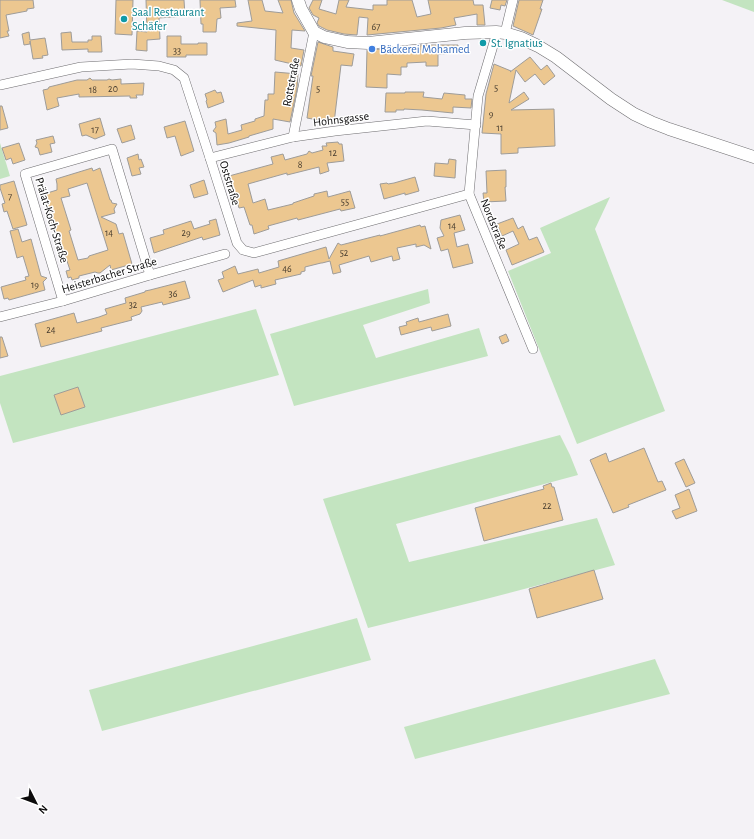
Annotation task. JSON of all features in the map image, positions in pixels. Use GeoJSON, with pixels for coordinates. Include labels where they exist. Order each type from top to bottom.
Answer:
{"type":"FeatureCollection","features":[{"type":"Feature","properties":{"kind":"main road"},"geometry":{"type":"LineString","coordinates":[[298,0],[301,9],[314,32],[324,37],[347,42],[368,43],[465,33],[501,32],[521,38],[556,57],[611,99],[634,114],[669,129],[754,157]]}},
{"type":"Feature","properties":{"kind":"street","name":"Nordstraße"},"geometry":{"type":"LineString","coordinates":[[513,0],[501,32],[495,39],[478,96],[469,194],[533,349]]}},
{"type":"Feature","properties":{"kind":"street","name":"Rottstraße"},"geometry":{"type":"LineString","coordinates":[[293,137],[314,32]]}},
{"type":"Feature","properties":{"kind":"street","name":"Oststraße"},"geometry":{"type":"LineString","coordinates":[[0,85],[81,67],[132,64],[159,66],[174,70],[184,78],[237,243],[243,250],[254,253],[469,194]]}},
{"type":"Feature","properties":{"kind":"street","name":"Hohnsgasse"},"geometry":{"type":"LineString","coordinates":[[210,158],[293,137],[335,131],[427,121],[476,125]]}},
{"type":"Feature","properties":{"kind":"street","name":"Prälat-Koch-Straße"},"geometry":{"type":"LineString","coordinates":[[63,301],[26,174],[112,149],[150,275]]}},
{"type":"Feature","properties":{"kind":"street","name":"Heisterbacher Straße"},"geometry":{"type":"LineString","coordinates":[[0,316],[63,301],[225,254]]}},
{"type":"Feature","properties":{"kind":"green space"},"geometry":{"type":"Polygon","coordinates":[[[722,0],[754,0],[754,12],[722,0]]]}},
{"type":"Feature","properties":{"kind":"green space"},"geometry":{"type":"Polygon","coordinates":[[[0,143],[10,176],[0,179],[0,143]]]}},
{"type":"Feature","properties":{"kind":"green space"},"geometry":{"type":"Polygon","coordinates":[[[610,197],[595,229],[665,411],[577,444],[508,271],[551,253],[540,228],[610,197]]]}},
{"type":"Feature","properties":{"kind":"green space"},"geometry":{"type":"Polygon","coordinates":[[[428,289],[430,303],[363,325],[376,358],[479,328],[488,356],[294,406],[270,334],[428,289]]]}},
{"type":"Feature","properties":{"kind":"green space"},"geometry":{"type":"Polygon","coordinates":[[[256,309],[279,375],[13,443],[0,403],[0,376],[256,309]]]}},
{"type":"Feature","properties":{"kind":"green space"},"geometry":{"type":"Polygon","coordinates":[[[560,435],[578,475],[396,524],[409,562],[597,518],[615,565],[368,628],[323,499],[560,435]]]}},
{"type":"Feature","properties":{"kind":"green space"},"geometry":{"type":"Polygon","coordinates":[[[357,618],[371,660],[102,731],[89,690],[357,618]]]}},
{"type":"Feature","properties":{"kind":"green space"},"geometry":{"type":"Polygon","coordinates":[[[655,659],[670,694],[415,759],[404,727],[655,659]]]}},
{"type":"Feature","properties":{"kind":"building"},"geometry":{"type":"Polygon","coordinates":[[[0,0],[33,0],[34,8],[27,9],[27,11],[6,15],[9,31],[7,31],[9,36],[0,38],[0,0]]]}},
{"type":"Feature","properties":{"kind":"building","name":"Saal Restaurant Schäfer"},"geometry":{"type":"Polygon","coordinates":[[[116,0],[133,0],[132,35],[115,34],[116,0]]]}},
{"type":"Feature","properties":{"kind":"building"},"geometry":{"type":"Polygon","coordinates":[[[146,0],[184,0],[185,16],[159,18],[160,39],[147,40],[147,51],[136,50],[137,31],[147,32],[146,0]]]}},
{"type":"Feature","properties":{"kind":"building"},"geometry":{"type":"Polygon","coordinates":[[[200,0],[235,0],[236,7],[220,8],[221,18],[217,19],[216,32],[203,32],[203,24],[201,24],[200,0]]]}},
{"type":"Feature","properties":{"kind":"building"},"geometry":{"type":"Polygon","coordinates":[[[248,0],[262,0],[265,11],[283,13],[278,0],[291,0],[294,13],[305,31],[292,30],[291,48],[304,50],[301,66],[275,60],[276,30],[237,26],[237,23],[252,21],[248,0]]]}},
{"type":"Feature","properties":{"kind":"building"},"geometry":{"type":"Polygon","coordinates":[[[313,0],[322,0],[319,9],[336,14],[339,0],[349,0],[346,7],[373,10],[373,5],[387,5],[387,0],[412,0],[417,17],[431,14],[428,0],[473,0],[474,5],[483,5],[485,25],[477,25],[477,14],[454,18],[456,25],[441,28],[367,35],[368,18],[359,17],[357,35],[344,34],[327,30],[319,26],[317,23],[319,18],[313,15],[309,8],[313,0]]]}},
{"type":"Feature","properties":{"kind":"building"},"geometry":{"type":"Polygon","coordinates":[[[492,0],[507,0],[505,6],[501,5],[500,10],[490,8],[492,0]]]}},
{"type":"Feature","properties":{"kind":"building"},"geometry":{"type":"Polygon","coordinates":[[[519,0],[543,0],[540,9],[542,9],[533,35],[513,26],[519,0]]]}},
{"type":"Feature","properties":{"kind":"building"},"geometry":{"type":"Polygon","coordinates":[[[29,32],[30,40],[45,38],[48,55],[42,56],[43,58],[33,59],[30,41],[30,44],[24,45],[22,34],[29,32]]]}},
{"type":"Feature","properties":{"kind":"building"},"geometry":{"type":"Polygon","coordinates":[[[71,32],[72,42],[88,42],[88,40],[92,40],[92,36],[101,36],[102,52],[88,52],[88,49],[62,50],[61,33],[71,32]]]}},
{"type":"Feature","properties":{"kind":"building"},"geometry":{"type":"Polygon","coordinates":[[[167,36],[181,36],[181,44],[207,43],[207,55],[167,57],[167,36]]]}},
{"type":"Feature","properties":{"kind":"building"},"geometry":{"type":"Polygon","coordinates":[[[318,42],[333,47],[333,51],[354,54],[352,66],[341,65],[334,123],[307,118],[313,76],[311,76],[318,42]]]}},
{"type":"Feature","properties":{"kind":"building"},"geometry":{"type":"Polygon","coordinates":[[[420,45],[458,45],[457,53],[438,54],[438,66],[426,66],[426,62],[407,63],[407,67],[401,67],[401,75],[387,74],[387,88],[366,87],[367,50],[383,49],[383,51],[408,52],[420,50],[420,45]]]}},
{"type":"Feature","properties":{"kind":"building"},"geometry":{"type":"Polygon","coordinates":[[[530,57],[541,70],[547,65],[555,76],[544,85],[535,74],[525,82],[516,70],[509,103],[524,92],[529,99],[511,110],[554,109],[555,146],[518,148],[518,153],[501,154],[501,134],[482,133],[486,94],[494,64],[511,71],[510,72],[530,57]]]}},
{"type":"Feature","properties":{"kind":"building"},"geometry":{"type":"Polygon","coordinates":[[[275,72],[298,74],[297,89],[290,122],[273,119],[273,129],[229,143],[217,145],[216,133],[213,131],[216,127],[215,122],[226,119],[228,134],[242,130],[241,125],[255,121],[255,119],[264,116],[265,100],[268,100],[268,94],[274,94],[275,72]]]}},
{"type":"Feature","properties":{"kind":"building"},"geometry":{"type":"Polygon","coordinates":[[[90,78],[92,80],[121,79],[121,84],[144,83],[143,95],[136,95],[137,98],[130,98],[130,96],[79,97],[79,94],[57,98],[59,106],[47,110],[43,90],[48,89],[49,87],[77,80],[87,80],[90,78]]]}},
{"type":"Feature","properties":{"kind":"building"},"geometry":{"type":"Polygon","coordinates":[[[215,90],[217,93],[221,92],[224,102],[208,108],[205,94],[215,90]]]}},
{"type":"Feature","properties":{"kind":"building"},"geometry":{"type":"Polygon","coordinates":[[[424,92],[423,97],[442,99],[444,93],[465,95],[465,99],[472,99],[471,108],[453,107],[453,113],[404,109],[396,110],[396,112],[385,112],[386,93],[424,92]]]}},
{"type":"Feature","properties":{"kind":"building"},"geometry":{"type":"Polygon","coordinates":[[[0,106],[2,106],[8,128],[0,130],[0,106]]]}},
{"type":"Feature","properties":{"kind":"building"},"geometry":{"type":"Polygon","coordinates":[[[100,118],[105,135],[95,139],[86,135],[82,136],[79,124],[100,118]]]}},
{"type":"Feature","properties":{"kind":"building"},"geometry":{"type":"Polygon","coordinates":[[[185,121],[194,151],[181,156],[175,136],[167,138],[164,127],[185,121]]]}},
{"type":"Feature","properties":{"kind":"building"},"geometry":{"type":"Polygon","coordinates":[[[131,125],[135,139],[122,143],[117,129],[131,125]]]}},
{"type":"Feature","properties":{"kind":"building"},"geometry":{"type":"Polygon","coordinates":[[[53,136],[55,143],[50,144],[52,152],[40,155],[38,148],[35,147],[37,143],[36,140],[53,136]]]}},
{"type":"Feature","properties":{"kind":"building"},"geometry":{"type":"Polygon","coordinates":[[[338,142],[339,144],[342,144],[344,161],[327,163],[329,171],[320,174],[319,167],[287,175],[287,173],[248,184],[253,203],[265,199],[268,210],[293,204],[314,196],[314,194],[327,191],[328,197],[350,191],[355,208],[341,211],[340,209],[298,220],[297,218],[268,226],[269,229],[254,234],[252,225],[250,225],[244,207],[239,208],[229,176],[273,164],[271,157],[283,154],[285,160],[307,154],[309,151],[312,153],[323,150],[322,146],[327,146],[326,143],[338,142]]]}},
{"type":"Feature","properties":{"kind":"building"},"geometry":{"type":"Polygon","coordinates":[[[19,143],[25,160],[13,164],[11,158],[6,160],[2,148],[19,143]]]}},
{"type":"Feature","properties":{"kind":"building"},"geometry":{"type":"Polygon","coordinates":[[[138,154],[139,160],[141,159],[144,167],[139,168],[141,174],[132,176],[127,158],[138,154]]]}},
{"type":"Feature","properties":{"kind":"building"},"geometry":{"type":"Polygon","coordinates":[[[449,159],[456,160],[455,178],[434,176],[435,163],[448,164],[449,159]]]}},
{"type":"Feature","properties":{"kind":"building"},"geometry":{"type":"Polygon","coordinates":[[[92,168],[93,171],[100,168],[110,200],[112,203],[117,204],[114,209],[115,213],[101,217],[116,224],[119,234],[123,233],[132,264],[111,270],[110,265],[100,273],[95,272],[79,276],[79,278],[72,280],[71,277],[68,278],[66,271],[70,270],[65,255],[62,256],[60,252],[44,194],[57,190],[56,179],[92,168]],[[87,183],[68,189],[70,196],[61,198],[78,260],[88,258],[89,256],[108,250],[87,183]]]}},
{"type":"Feature","properties":{"kind":"building"},"geometry":{"type":"Polygon","coordinates":[[[506,170],[506,201],[484,202],[483,193],[487,193],[486,171],[506,170]]]}},
{"type":"Feature","properties":{"kind":"building"},"geometry":{"type":"Polygon","coordinates":[[[415,177],[419,191],[384,199],[380,184],[394,183],[415,177]]]}},
{"type":"Feature","properties":{"kind":"building"},"geometry":{"type":"Polygon","coordinates":[[[204,180],[208,194],[194,198],[190,185],[204,180]]]}},
{"type":"Feature","properties":{"kind":"building"},"geometry":{"type":"Polygon","coordinates":[[[14,181],[27,225],[13,229],[7,211],[4,212],[2,204],[5,203],[0,185],[14,181]]]}},
{"type":"Feature","properties":{"kind":"building"},"geometry":{"type":"Polygon","coordinates":[[[460,215],[465,230],[454,233],[457,247],[468,244],[473,263],[453,268],[448,249],[441,251],[437,238],[444,236],[440,228],[441,220],[460,215]]]}},
{"type":"Feature","properties":{"kind":"building"},"geometry":{"type":"Polygon","coordinates":[[[513,218],[518,229],[523,226],[529,240],[537,237],[544,252],[512,265],[506,250],[519,244],[513,231],[502,236],[497,224],[513,218]]]}},
{"type":"Feature","properties":{"kind":"building"},"geometry":{"type":"Polygon","coordinates":[[[216,219],[220,235],[203,240],[202,237],[154,253],[150,238],[164,234],[163,230],[191,221],[194,229],[210,224],[209,221],[216,219]]]}},
{"type":"Feature","properties":{"kind":"building"},"geometry":{"type":"Polygon","coordinates":[[[420,225],[421,227],[425,226],[431,249],[424,245],[416,247],[416,244],[397,248],[400,259],[393,261],[392,256],[371,262],[369,256],[339,265],[341,272],[333,274],[330,261],[305,267],[305,271],[301,272],[301,274],[275,280],[276,284],[261,288],[261,285],[255,287],[253,280],[223,292],[218,280],[224,278],[222,272],[235,266],[238,274],[258,269],[259,273],[279,267],[278,261],[326,247],[329,259],[338,243],[341,245],[420,225]]]}},
{"type":"Feature","properties":{"kind":"building"},"geometry":{"type":"Polygon","coordinates":[[[18,229],[22,242],[31,239],[41,276],[47,278],[43,282],[45,290],[9,300],[8,298],[4,299],[1,287],[26,280],[25,277],[29,276],[23,256],[17,258],[10,231],[18,229]]]}},
{"type":"Feature","properties":{"kind":"building"},"geometry":{"type":"Polygon","coordinates":[[[185,281],[190,298],[163,305],[162,302],[141,307],[142,311],[140,314],[131,317],[132,320],[101,328],[102,331],[41,347],[35,324],[74,313],[77,323],[99,317],[107,314],[105,309],[126,303],[125,298],[145,291],[185,281]]]}},
{"type":"Feature","properties":{"kind":"building"},"geometry":{"type":"Polygon","coordinates":[[[448,314],[451,326],[432,331],[431,327],[401,335],[399,327],[407,325],[406,322],[418,318],[419,322],[448,314]]]}},
{"type":"Feature","properties":{"kind":"building"},"geometry":{"type":"Polygon","coordinates":[[[506,334],[509,341],[502,344],[499,337],[506,334]]]}},
{"type":"Feature","properties":{"kind":"building"},"geometry":{"type":"Polygon","coordinates":[[[0,337],[2,337],[8,356],[0,358],[0,337]]]}},
{"type":"Feature","properties":{"kind":"building"},"geometry":{"type":"Polygon","coordinates":[[[78,387],[85,407],[61,415],[54,395],[78,387]]]}},
{"type":"Feature","properties":{"kind":"building"},"geometry":{"type":"Polygon","coordinates":[[[644,448],[658,482],[662,481],[666,490],[628,505],[629,507],[613,513],[590,460],[606,453],[609,462],[644,448]]]}},
{"type":"Feature","properties":{"kind":"building"},"geometry":{"type":"Polygon","coordinates":[[[684,459],[695,483],[686,487],[675,463],[684,459]]]}},
{"type":"Feature","properties":{"kind":"building"},"geometry":{"type":"Polygon","coordinates":[[[551,483],[552,487],[554,487],[563,520],[484,541],[475,508],[544,489],[543,486],[551,483]]]}},
{"type":"Feature","properties":{"kind":"building"},"geometry":{"type":"Polygon","coordinates":[[[689,489],[697,511],[676,519],[672,511],[680,508],[675,495],[689,489]]]}},
{"type":"Feature","properties":{"kind":"building"},"geometry":{"type":"Polygon","coordinates":[[[594,570],[603,599],[537,618],[529,589],[594,570]]]}},
{"type":"Feature","properties":{"kind":"place","name":"Saal Restaurant Schäfer"},"geometry":{"type":"Point","coordinates":[124,19]}},
{"type":"Feature","properties":{"kind":"place","name":"St. Ignatius"},"geometry":{"type":"Point","coordinates":[483,43]}},
{"type":"Feature","properties":{"kind":"place","name":"Bäckerei Mohamed"},"geometry":{"type":"Point","coordinates":[372,49]}}]}
